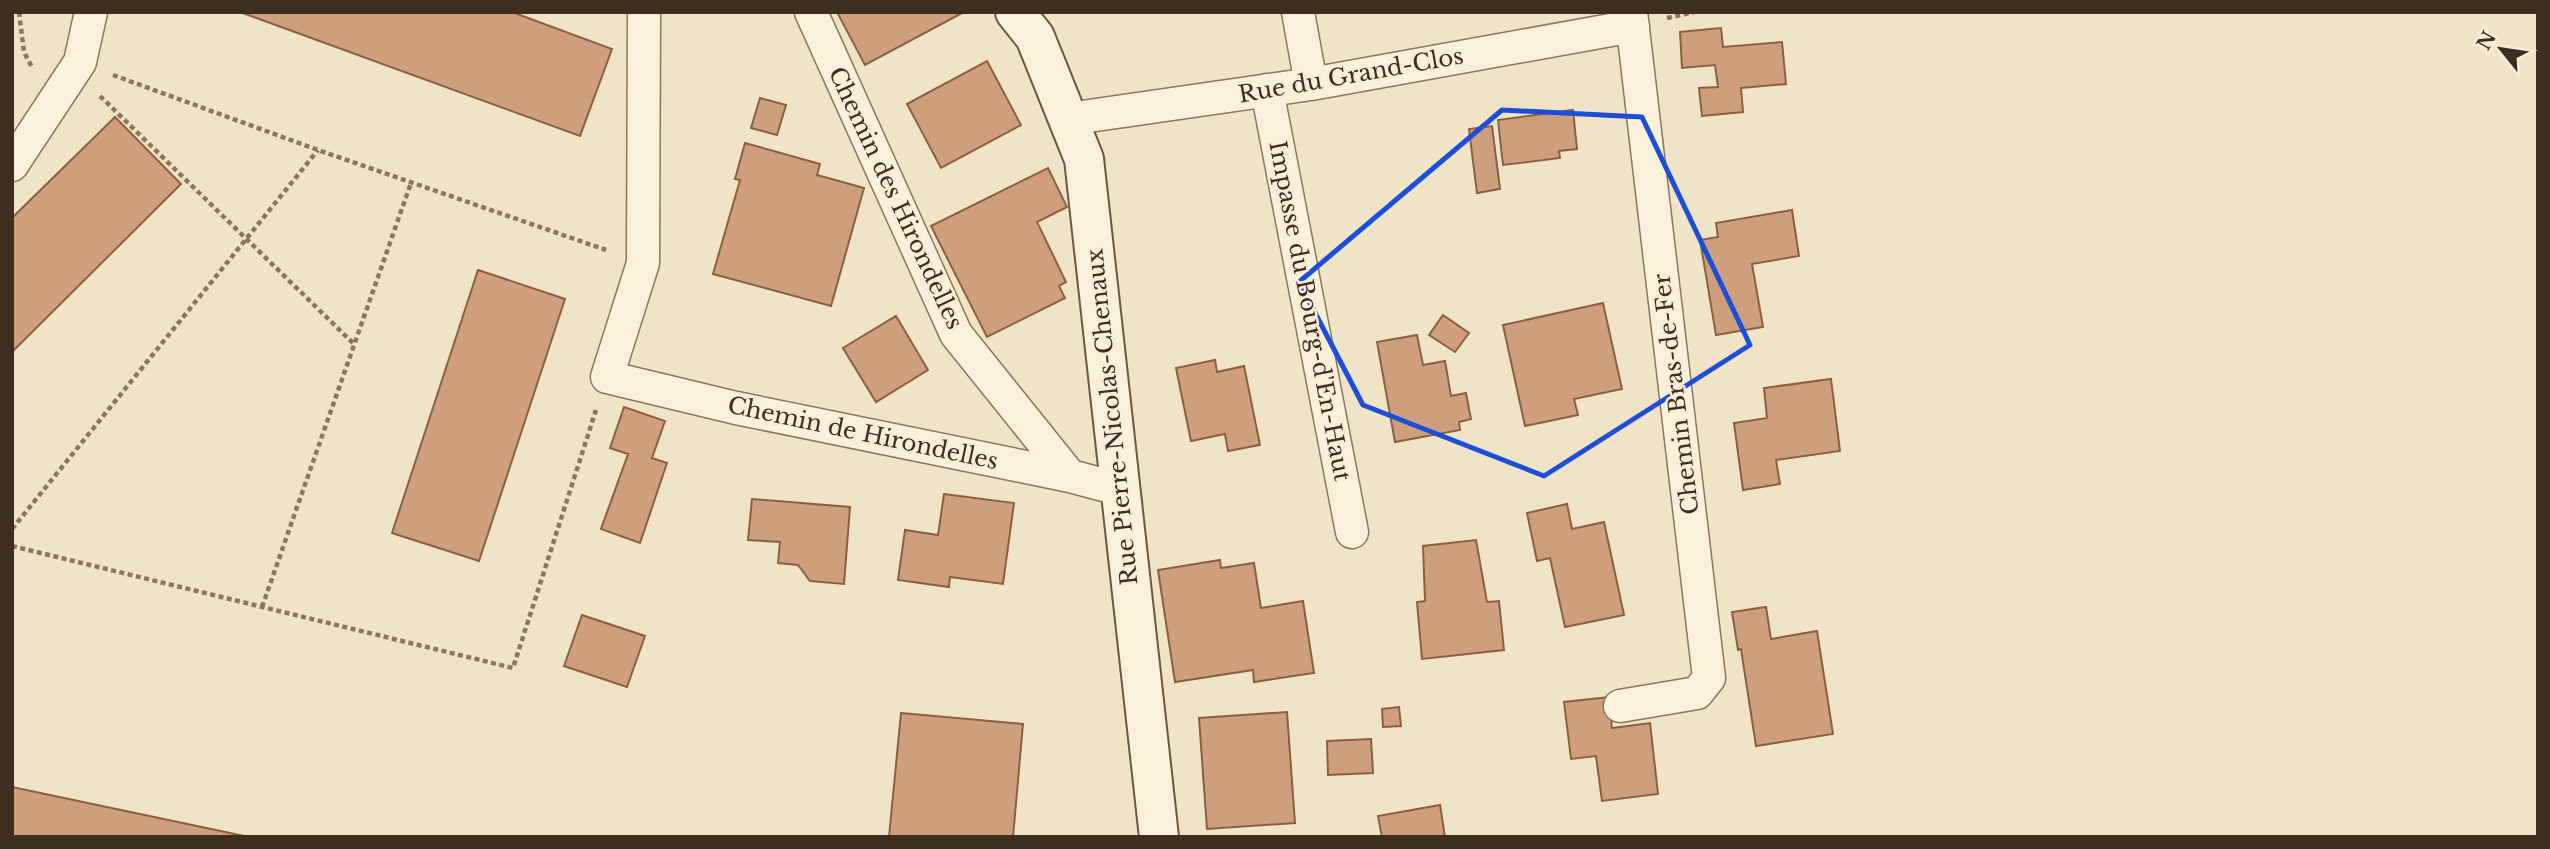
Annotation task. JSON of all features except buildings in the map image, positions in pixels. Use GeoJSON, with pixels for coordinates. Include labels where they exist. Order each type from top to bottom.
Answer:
{"type":"FeatureCollection","features":[{"type":"Feature","properties":{"kind":"street"},"geometry":{"type":"LineString","coordinates":[[12,165],[80,62],[91,12]]}},
{"type":"Feature","properties":{"kind":"street"},"geometry":{"type":"LineString","coordinates":[[607,377],[643,263],[644,12]]}},
{"type":"Feature","properties":{"kind":"street","name":"Chemin des Hirondelles"},"geometry":{"type":"LineString","coordinates":[[811,12],[956,334],[1070,476]]}},
{"type":"Feature","properties":{"kind":"street","name":"Rue Pierre-Nicolas-Chenaux"},"geometry":{"type":"LineString","coordinates":[[1015,12],[1035,37],[1084,159],[1159,837]]}},
{"type":"Feature","properties":{"kind":"street"},"geometry":{"type":"LineString","coordinates":[[1298,12],[1311,84]]}},
{"type":"Feature","properties":{"kind":"street","name":"Rue du Grand-Clos"},"geometry":{"type":"LineString","coordinates":[[1068,119],[1311,84],[1632,19]]}},
{"type":"Feature","properties":{"kind":"street","name":"Chemin Bras-de-Fer"},"geometry":{"type":"LineString","coordinates":[[1620,706],[1697,694],[1709,677],[1632,19]]}},
{"type":"Feature","properties":{"kind":"street","name":"Impasse du Bourg-d'En-Haut"},"geometry":{"type":"LineString","coordinates":[[1267,90],[1352,532]]}},
{"type":"Feature","properties":{"kind":"street","name":"Chemin de Hirondelles"},"geometry":{"type":"LineString","coordinates":[[607,377],[736,408],[1070,476],[1119,489]]}},
{"type":"Feature","properties":{"kind":"path"},"geometry":{"type":"LineString","coordinates":[[19,12],[24,52],[53,106]]}},
{"type":"Feature","properties":{"kind":"path"},"geometry":{"type":"LineString","coordinates":[[80,62],[318,150],[643,263]]}},
{"type":"Feature","properties":{"kind":"path"},"geometry":{"type":"LineString","coordinates":[[80,62],[99,94],[355,345]]}},
{"type":"Feature","properties":{"kind":"path"},"geometry":{"type":"LineString","coordinates":[[12,529],[318,150]]}},
{"type":"Feature","properties":{"kind":"path"},"geometry":{"type":"LineString","coordinates":[[262,607],[411,183]]}},
{"type":"Feature","properties":{"kind":"path"},"geometry":{"type":"LineString","coordinates":[[12,546],[513,668],[607,377]]}},
{"type":"Feature","properties":{"kind":"highlighted area"},"geometry":{"type":"Polygon","coordinates":[[[1502,110],[1642,117],[1750,345],[1544,476],[1363,405],[1299,282],[1502,110]]]}}]}
